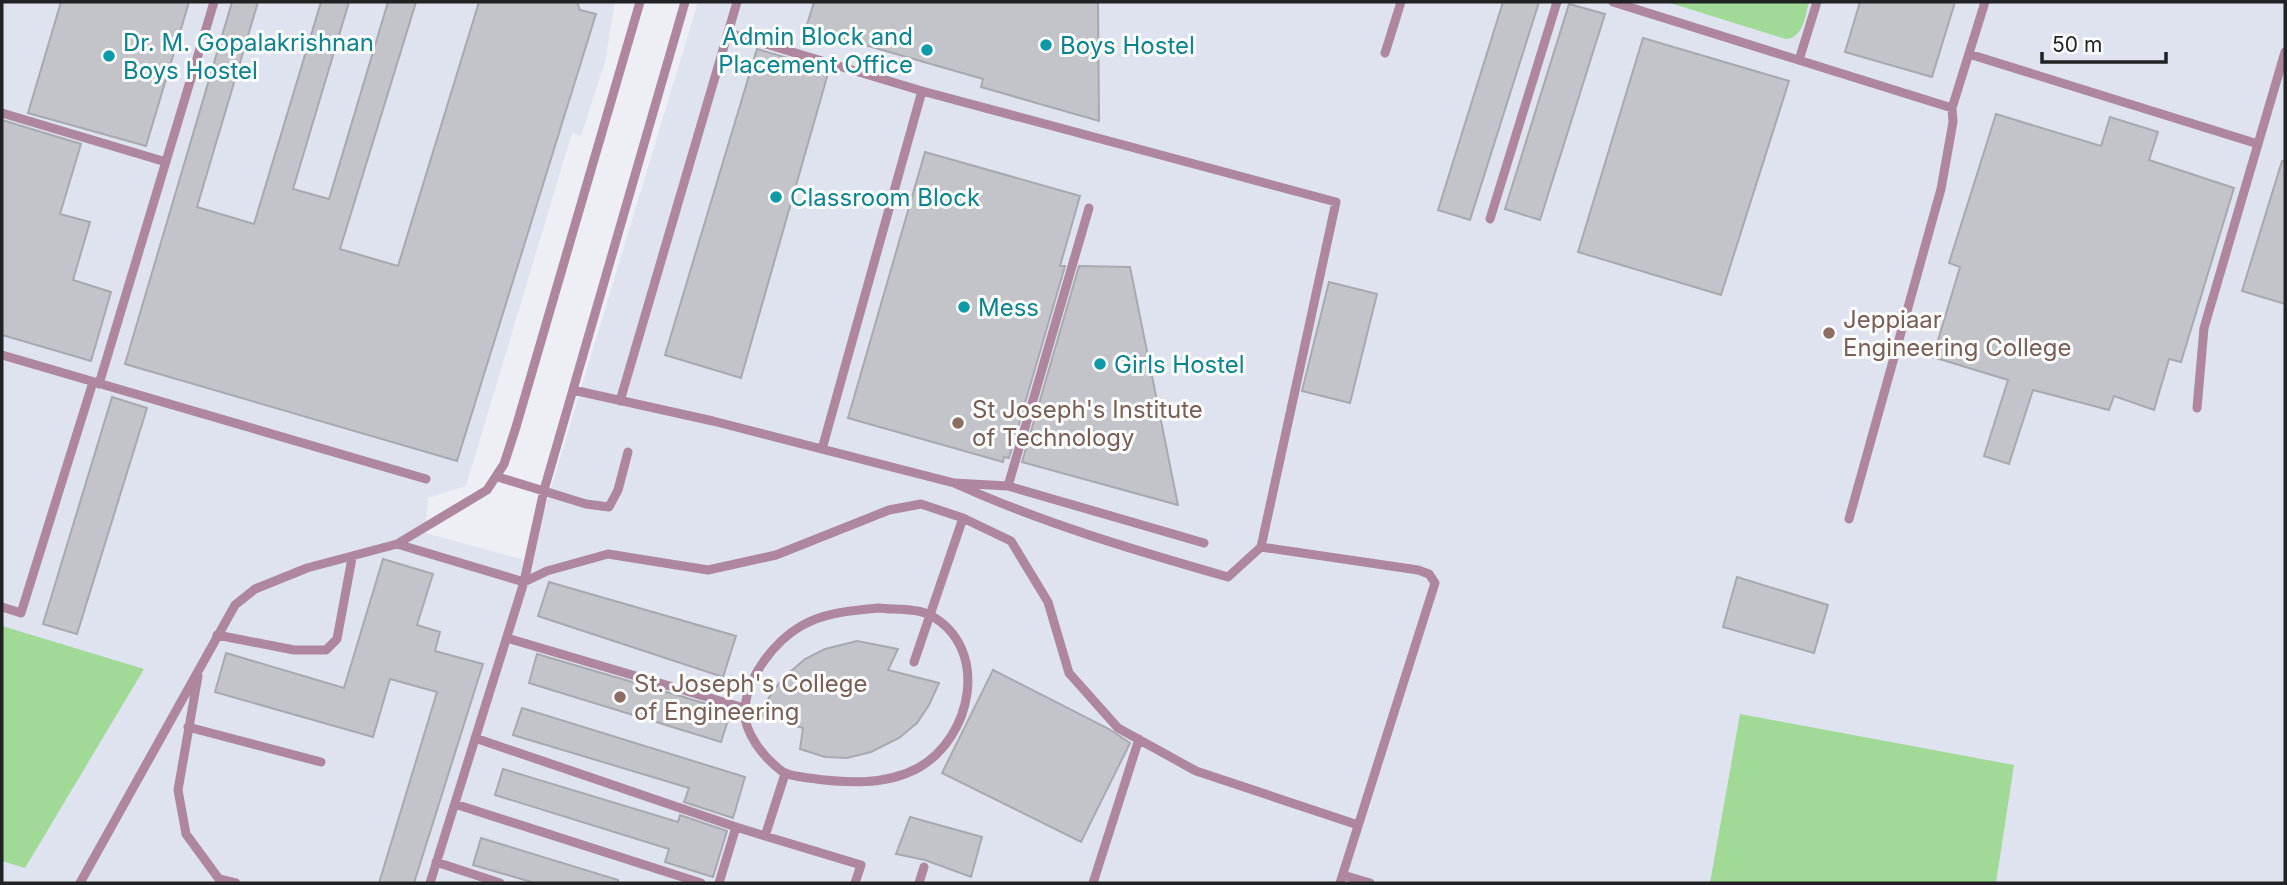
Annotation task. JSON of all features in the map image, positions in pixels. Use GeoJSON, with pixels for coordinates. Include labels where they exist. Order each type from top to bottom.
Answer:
{"type":"FeatureCollection","features":[{"type":"Feature","properties":{"kind":"lane"},"geometry":{"type":"LineString","coordinates":[[2,607],[21,613],[166,162],[214,2]]}},
{"type":"Feature","properties":{"kind":"lane"},"geometry":{"type":"LineString","coordinates":[[80,883],[235,605],[255,589],[307,568],[397,544],[487,490],[498,477],[516,426],[640,2]]}},
{"type":"Feature","properties":{"kind":"lane"},"geometry":{"type":"LineString","coordinates":[[430,883],[508,638],[524,582],[544,490],[685,2]]}},
{"type":"Feature","properties":{"kind":"lane"},"geometry":{"type":"LineString","coordinates":[[620,401],[737,2]]}},
{"type":"Feature","properties":{"kind":"lane"},"geometry":{"type":"LineString","coordinates":[[1385,53],[1401,2]]}},
{"type":"Feature","properties":{"kind":"lane"},"geometry":{"type":"LineString","coordinates":[[1490,219],[1558,2]]}},
{"type":"Feature","properties":{"kind":"lane"},"geometry":{"type":"LineString","coordinates":[[1614,2],[1634,5],[1952,108]]}},
{"type":"Feature","properties":{"kind":"lane"},"geometry":{"type":"LineString","coordinates":[[1799,60],[1817,2]]}},
{"type":"Feature","properties":{"kind":"lane"},"geometry":{"type":"LineString","coordinates":[[1849,519],[1941,189],[1952,108],[1985,2]]}},
{"type":"Feature","properties":{"kind":"lane"},"geometry":{"type":"LineString","coordinates":[[573,390],[954,483],[1007,507],[1097,540],[1227,577],[1261,547],[1336,202],[922,91],[729,33]]}},
{"type":"Feature","properties":{"kind":"lane"},"geometry":{"type":"LineString","coordinates":[[2197,408],[2204,328],[2285,52]]}},
{"type":"Feature","properties":{"kind":"lane"},"geometry":{"type":"LineString","coordinates":[[1969,54],[2258,144]]}},
{"type":"Feature","properties":{"kind":"lane"},"geometry":{"type":"LineString","coordinates":[[822,449],[922,91]]}},
{"type":"Feature","properties":{"kind":"lane"},"geometry":{"type":"LineString","coordinates":[[2,113],[166,162]]}},
{"type":"Feature","properties":{"kind":"lane"},"geometry":{"type":"LineString","coordinates":[[1008,486],[1089,208]]}},
{"type":"Feature","properties":{"kind":"lane"},"geometry":{"type":"LineString","coordinates":[[2,355],[426,479]]}},
{"type":"Feature","properties":{"kind":"lane"},"geometry":{"type":"LineString","coordinates":[[498,477],[586,504],[610,507],[618,490],[628,452]]}},
{"type":"Feature","properties":{"kind":"lane"},"geometry":{"type":"LineString","coordinates":[[954,483],[1008,486],[1204,543]]}},
{"type":"Feature","properties":{"kind":"lane"},"geometry":{"type":"LineString","coordinates":[[397,544],[524,582],[548,571],[608,554],[708,570],[776,555],[889,510],[921,504],[1011,541],[1048,602],[1069,673],[1118,728],[1196,771],[1358,825]]}},
{"type":"Feature","properties":{"kind":"lane"},"geometry":{"type":"LineString","coordinates":[[914,662],[962,519]]}},
{"type":"Feature","properties":{"kind":"lane"},"geometry":{"type":"LineString","coordinates":[[1261,547],[1418,569],[1430,574],[1434,583],[1341,879],[1370,883]]}},
{"type":"Feature","properties":{"kind":"lane"},"geometry":{"type":"LineString","coordinates":[[217,635],[294,650],[326,650],[337,639],[352,558]]}},
{"type":"Feature","properties":{"kind":"lane"},"geometry":{"type":"LineString","coordinates":[[878,608],[928,614],[943,625],[961,646],[969,675],[969,696],[961,717],[938,751],[918,768],[888,779],[856,783],[785,774],[759,750],[744,708],[754,676],[774,649],[799,627],[823,615],[878,608]]}},
{"type":"Feature","properties":{"kind":"lane"},"geometry":{"type":"LineString","coordinates":[[508,638],[744,708]]}},
{"type":"Feature","properties":{"kind":"lane"},"geometry":{"type":"LineString","coordinates":[[200,667],[178,790],[186,834],[219,879],[236,883]]}},
{"type":"Feature","properties":{"kind":"lane"},"geometry":{"type":"LineString","coordinates":[[188,727],[321,762]]}},
{"type":"Feature","properties":{"kind":"lane"},"geometry":{"type":"LineString","coordinates":[[475,738],[736,828],[861,865],[855,883]]}},
{"type":"Feature","properties":{"kind":"lane"},"geometry":{"type":"LineString","coordinates":[[1093,883],[1139,739]]}},
{"type":"Feature","properties":{"kind":"lane"},"geometry":{"type":"LineString","coordinates":[[765,836],[785,774]]}},
{"type":"Feature","properties":{"kind":"lane"},"geometry":{"type":"LineString","coordinates":[[455,804],[701,883]]}},
{"type":"Feature","properties":{"kind":"lane"},"geometry":{"type":"LineString","coordinates":[[719,883],[736,828]]}},
{"type":"Feature","properties":{"kind":"lane"},"geometry":{"type":"LineString","coordinates":[[436,862],[500,883]]}},
{"type":"Feature","properties":{"kind":"lane"},"geometry":{"type":"LineString","coordinates":[[919,883],[924,867]]}},
{"type":"Feature","properties":{"kind":"shaded area"},"geometry":{"type":"Polygon","coordinates":[[[2,2],[615,2],[605,62],[581,136],[572,133],[466,486],[428,498],[425,533],[529,561],[698,2],[2285,2],[2285,883],[2,883],[2,2]]]}},
{"type":"Feature","properties":{"kind":"green space"},"geometry":{"type":"Polygon","coordinates":[[[1667,2],[1809,2],[1800,30],[1786,39],[1667,2]]]}},
{"type":"Feature","properties":{"kind":"green space"},"geometry":{"type":"Polygon","coordinates":[[[2,626],[144,669],[25,868],[2,861],[2,626]]]}},
{"type":"Feature","properties":{"kind":"green space"},"geometry":{"type":"Polygon","coordinates":[[[1740,714],[2014,765],[1996,883],[1710,883],[1740,714]]]}},
{"type":"Feature","properties":{"kind":"building","name":"Dr. M. Gopalakrishnan Boys Hostel"},"geometry":{"type":"Polygon","coordinates":[[[61,2],[189,2],[146,146],[28,113],[61,2]]]}},
{"type":"Feature","properties":{"kind":"building"},"geometry":{"type":"Polygon","coordinates":[[[232,2],[258,2],[197,207],[254,224],[321,2],[349,2],[293,189],[329,199],[388,2],[416,2],[340,249],[398,266],[479,2],[577,2],[580,10],[596,14],[457,461],[125,364],[232,2]]]}},
{"type":"Feature","properties":{"kind":"building"},"geometry":{"type":"Polygon","coordinates":[[[814,2],[1098,2],[1099,121],[981,87],[983,79],[806,28],[814,2]]]}},
{"type":"Feature","properties":{"kind":"building"},"geometry":{"type":"Polygon","coordinates":[[[1503,2],[1539,2],[1470,220],[1438,210],[1503,2]]]}},
{"type":"Feature","properties":{"kind":"building"},"geometry":{"type":"Polygon","coordinates":[[[1860,2],[1955,2],[1932,77],[1845,52],[1860,2]]]}},
{"type":"Feature","properties":{"kind":"building"},"geometry":{"type":"Polygon","coordinates":[[[1569,4],[1605,14],[1540,220],[1505,209],[1569,4]]]}},
{"type":"Feature","properties":{"kind":"building"},"geometry":{"type":"Polygon","coordinates":[[[1643,38],[1789,81],[1721,295],[1578,252],[1643,38]]]}},
{"type":"Feature","properties":{"kind":"building","name":"Classroom Block"},"geometry":{"type":"Polygon","coordinates":[[[757,49],[829,70],[741,378],[665,355],[757,49]]]}},
{"type":"Feature","properties":{"kind":"building"},"geometry":{"type":"Polygon","coordinates":[[[1996,114],[2101,146],[2110,117],[2158,132],[2149,160],[2234,188],[2181,362],[2169,359],[2154,410],[2114,396],[2109,410],[2033,390],[2009,464],[1984,456],[2008,380],[1933,357],[1960,267],[1949,263],[1996,114]]]}},
{"type":"Feature","properties":{"kind":"building"},"geometry":{"type":"Polygon","coordinates":[[[2,120],[81,144],[60,214],[90,222],[73,280],[111,292],[91,361],[2,335],[2,120]]]}},
{"type":"Feature","properties":{"kind":"building","name":"Mess"},"geometry":{"type":"Polygon","coordinates":[[[925,152],[1080,196],[1060,266],[1065,266],[1009,458],[1004,457],[1003,462],[848,418],[925,152]]]}},
{"type":"Feature","properties":{"kind":"building"},"geometry":{"type":"Polygon","coordinates":[[[2282,161],[2285,161],[2285,304],[2242,291],[2282,161]]]}},
{"type":"Feature","properties":{"kind":"building","name":"Girls Hostel"},"geometry":{"type":"Polygon","coordinates":[[[1079,266],[1130,267],[1178,505],[1022,462],[1079,266]]]}},
{"type":"Feature","properties":{"kind":"building"},"geometry":{"type":"Polygon","coordinates":[[[1329,282],[1377,294],[1350,403],[1302,391],[1329,282]]]}},
{"type":"Feature","properties":{"kind":"building"},"geometry":{"type":"Polygon","coordinates":[[[112,397],[147,408],[77,634],[43,624],[112,397]]]}},
{"type":"Feature","properties":{"kind":"building"},"geometry":{"type":"Polygon","coordinates":[[[383,559],[433,574],[417,625],[440,632],[435,651],[483,664],[414,883],[379,883],[437,692],[390,679],[373,737],[215,692],[226,653],[344,688],[383,559]]]}},
{"type":"Feature","properties":{"kind":"building"},"geometry":{"type":"Polygon","coordinates":[[[1737,577],[1828,605],[1814,653],[1723,627],[1737,577]]]}},
{"type":"Feature","properties":{"kind":"building"},"geometry":{"type":"Polygon","coordinates":[[[549,582],[736,636],[723,677],[538,616],[549,582]]]}},
{"type":"Feature","properties":{"kind":"building"},"geometry":{"type":"Polygon","coordinates":[[[857,641],[898,649],[888,670],[939,683],[929,705],[917,723],[899,738],[871,752],[847,758],[825,757],[800,749],[803,728],[762,716],[768,699],[783,678],[805,659],[825,649],[857,641]]]}},
{"type":"Feature","properties":{"kind":"building"},"geometry":{"type":"Polygon","coordinates":[[[537,654],[731,711],[721,742],[529,683],[537,654]]]}},
{"type":"Feature","properties":{"kind":"building"},"geometry":{"type":"Polygon","coordinates":[[[993,670],[1109,729],[1130,743],[1081,842],[942,773],[993,670]]]}},
{"type":"Feature","properties":{"kind":"building"},"geometry":{"type":"Polygon","coordinates":[[[522,708],[745,777],[733,818],[684,802],[689,788],[513,735],[522,708]]]}},
{"type":"Feature","properties":{"kind":"building"},"geometry":{"type":"Polygon","coordinates":[[[503,769],[678,822],[680,815],[727,831],[713,877],[665,862],[669,849],[495,795],[503,769]]]}},
{"type":"Feature","properties":{"kind":"building"},"geometry":{"type":"Polygon","coordinates":[[[910,817],[982,837],[971,877],[925,860],[896,854],[910,817]]]}},
{"type":"Feature","properties":{"kind":"building"},"geometry":{"type":"Polygon","coordinates":[[[481,838],[618,880],[618,883],[535,883],[473,865],[481,838]]]}},
{"type":"Feature","properties":{"kind":"place","name":"Boys Hostel"},"geometry":{"type":"Point","coordinates":[1046,45]}},
{"type":"Feature","properties":{"kind":"place","name":"Admin Block and Placement Office"},"geometry":{"type":"Point","coordinates":[927,50]}},
{"type":"Feature","properties":{"kind":"place","name":"Dr. M. Gopalakrishnan Boys Hostel"},"geometry":{"type":"Point","coordinates":[109,56]}},
{"type":"Feature","properties":{"kind":"place","name":"Classroom Block"},"geometry":{"type":"Point","coordinates":[776,197]}},
{"type":"Feature","properties":{"kind":"place","name":"Mess"},"geometry":{"type":"Point","coordinates":[964,307]}},
{"type":"Feature","properties":{"kind":"place","name":"Jeppiaar Engineering College"},"geometry":{"type":"Point","coordinates":[1829,333]}},
{"type":"Feature","properties":{"kind":"place","name":"Girls Hostel"},"geometry":{"type":"Point","coordinates":[1100,364]}},
{"type":"Feature","properties":{"kind":"place","name":"St Joseph's Institute of Technology"},"geometry":{"type":"Point","coordinates":[958,423]}},
{"type":"Feature","properties":{"kind":"place","name":"St. Joseph's College of Engineering"},"geometry":{"type":"Point","coordinates":[620,697]}}]}
